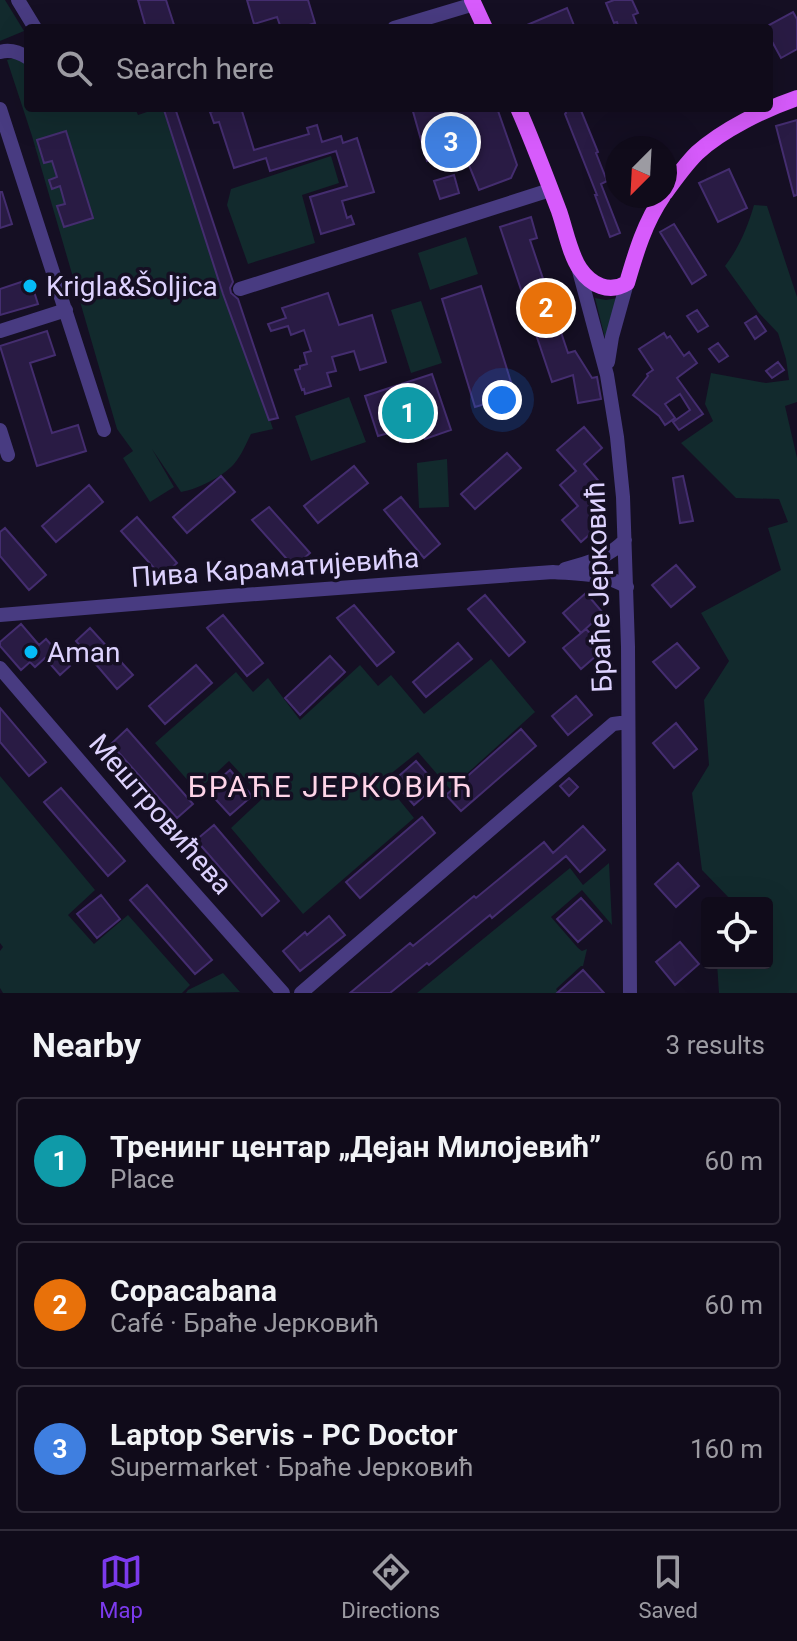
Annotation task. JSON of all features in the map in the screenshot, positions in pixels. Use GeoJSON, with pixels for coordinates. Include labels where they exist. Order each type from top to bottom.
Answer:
{"type":"FeatureCollection","features":[{"type":"Feature","properties":{"kind":"main road"},"geometry":{"type":"LineString","coordinates":[[473,2],[483,24]]}},
{"type":"Feature","properties":{"kind":"main road"},"geometry":{"type":"LineString","coordinates":[[773,108],[797,98]]}},
{"type":"Feature","properties":{"kind":"main road","name":"Браће Јерковић"},"geometry":{"type":"LineString","coordinates":[[520,112],[578,267]]}},
{"type":"Feature","properties":{"kind":"main road"},"geometry":{"type":"LineString","coordinates":[[677,176],[709,143],[764,112]]}},
{"type":"Feature","properties":{"kind":"main road"},"geometry":{"type":"LineString","coordinates":[[578,267],[602,287],[615,288],[627,283],[642,235],[655,208]]}},
{"type":"Feature","properties":{"kind":"street"},"geometry":{"type":"LineString","coordinates":[[18,0],[33,24]]}},
{"type":"Feature","properties":{"kind":"street"},"geometry":{"type":"LineString","coordinates":[[406,24],[473,2]]}},
{"type":"Feature","properties":{"kind":"street"},"geometry":{"type":"LineString","coordinates":[[0,52],[16,52],[24,56]]}},
{"type":"Feature","properties":{"kind":"street"},"geometry":{"type":"LineString","coordinates":[[0,109],[104,430]]}},
{"type":"Feature","properties":{"kind":"street"},"geometry":{"type":"LineString","coordinates":[[240,289],[550,190]]}},
{"type":"Feature","properties":{"kind":"street","name":"Браће Јерковић"},"geometry":{"type":"LineString","coordinates":[[578,267],[607,375],[621,467],[627,587],[630,993]]}},
{"type":"Feature","properties":{"kind":"street"},"geometry":{"type":"LineString","coordinates":[[607,375],[612,337],[627,283]]}},
{"type":"Feature","properties":{"kind":"street"},"geometry":{"type":"LineString","coordinates":[[0,331],[66,310]]}},
{"type":"Feature","properties":{"kind":"street"},"geometry":{"type":"LineString","coordinates":[[0,430],[8,455]]}},
{"type":"Feature","properties":{"kind":"street","name":"Пива Караматијевића"},"geometry":{"type":"LineString","coordinates":[[553,572],[602,558],[625,540]]}},
{"type":"Feature","properties":{"kind":"street","name":"Пива Караматијевића"},"geometry":{"type":"LineString","coordinates":[[0,615],[553,572],[603,576],[627,587]]}},
{"type":"Feature","properties":{"kind":"street","name":"Мештровићева"},"geometry":{"type":"LineString","coordinates":[[0,668],[283,993]]}},
{"type":"Feature","properties":{"kind":"street"},"geometry":{"type":"LineString","coordinates":[[301,993],[596,737],[613,724],[628,722]]}},
{"type":"Feature","properties":{"kind":"green space"},"geometry":{"type":"Polygon","coordinates":[[[0,0],[5,0],[24,31],[0,41],[0,0]]]}},
{"type":"Feature","properties":{"kind":"green space"},"geometry":{"type":"Polygon","coordinates":[[[18,57],[24,60],[24,112],[7,60],[18,57]]]}},
{"type":"Feature","properties":{"kind":"green space"},"geometry":{"type":"Polygon","coordinates":[[[24,112],[137,112],[138,115],[166,112],[273,429],[251,434],[234,464],[202,485],[181,492],[152,449],[174,487],[150,502],[123,458],[133,451],[117,429],[24,112]]]}},
{"type":"Feature","properties":{"kind":"green space"},"geometry":{"type":"Polygon","coordinates":[[[331,156],[339,183],[302,195],[315,243],[248,264],[227,205],[231,189],[331,156]]]}},
{"type":"Feature","properties":{"kind":"green space"},"geometry":{"type":"Polygon","coordinates":[[[754,205],[767,206],[797,297],[797,402],[785,406],[797,458],[797,993],[719,993],[717,969],[773,969],[773,897],[728,897],[702,870],[692,793],[709,765],[704,700],[729,661],[701,613],[781,570],[768,528],[788,522],[779,499],[736,498],[681,443],[713,421],[705,404],[711,373],[766,383],[789,380],[778,333],[758,312],[725,266],[754,205]]]}},
{"type":"Feature","properties":{"kind":"green space"},"geometry":{"type":"Polygon","coordinates":[[[466,237],[478,274],[430,290],[418,253],[466,237]]]}},
{"type":"Feature","properties":{"kind":"green space"},"geometry":{"type":"Polygon","coordinates":[[[595,298],[617,298],[607,346],[595,298]]]}},
{"type":"Feature","properties":{"kind":"green space"},"geometry":{"type":"Polygon","coordinates":[[[421,301],[442,363],[411,373],[391,310],[421,301]]]}},
{"type":"Feature","properties":{"kind":"green space"},"geometry":{"type":"Polygon","coordinates":[[[349,397],[366,442],[311,461],[295,416],[349,397]]]}},
{"type":"Feature","properties":{"kind":"green space"},"geometry":{"type":"Polygon","coordinates":[[[447,459],[449,507],[419,508],[417,463],[447,459]]]}},
{"type":"Feature","properties":{"kind":"green space"},"geometry":{"type":"Polygon","coordinates":[[[491,659],[535,712],[450,789],[418,752],[383,780],[414,818],[303,914],[231,828],[263,798],[229,761],[197,791],[155,743],[236,672],[253,692],[268,678],[300,720],[360,665],[378,686],[391,675],[424,714],[491,659]]]}},
{"type":"Feature","properties":{"kind":"green space"},"geometry":{"type":"Polygon","coordinates":[[[0,776],[95,890],[68,915],[94,944],[128,915],[190,985],[182,993],[3,993],[0,988],[0,951],[3,947],[0,943],[0,776]]]}},
{"type":"Feature","properties":{"kind":"green space"},"geometry":{"type":"Polygon","coordinates":[[[609,863],[612,925],[582,890],[551,917],[578,948],[582,951],[587,949],[583,966],[556,989],[559,993],[417,993],[570,868],[583,885],[609,863]]]}},
{"type":"Feature","properties":{"kind":"green space"},"geometry":{"type":"Polygon","coordinates":[[[223,973],[240,992],[186,993],[188,990],[223,973]]]}},
{"type":"Feature","properties":{"kind":"building"},"geometry":{"type":"Polygon","coordinates":[[[138,0],[166,0],[174,24],[145,24],[138,0]]]}},
{"type":"Feature","properties":{"kind":"building"},"geometry":{"type":"Polygon","coordinates":[[[247,0],[308,0],[315,23],[280,24],[277,17],[254,24],[247,0]]]}},
{"type":"Feature","properties":{"kind":"building"},"geometry":{"type":"Polygon","coordinates":[[[632,0],[638,13],[633,15],[636,24],[614,23],[606,3],[632,0]]]}},
{"type":"Feature","properties":{"kind":"building"},"geometry":{"type":"Polygon","coordinates":[[[567,8],[573,24],[529,24],[567,8]]]}},
{"type":"Feature","properties":{"kind":"building"},"geometry":{"type":"Polygon","coordinates":[[[793,12],[797,19],[797,49],[781,58],[773,43],[771,24],[793,12]]]}},
{"type":"Feature","properties":{"kind":"building"},"geometry":{"type":"Polygon","coordinates":[[[165,112],[176,112],[233,282],[231,293],[238,299],[278,418],[269,420],[223,294],[165,112]]]}},
{"type":"Feature","properties":{"kind":"building"},"geometry":{"type":"Polygon","coordinates":[[[210,112],[242,112],[254,150],[309,134],[307,128],[317,125],[322,142],[341,136],[343,143],[357,138],[374,192],[342,201],[347,218],[351,216],[354,224],[321,234],[310,197],[347,186],[336,151],[270,171],[266,158],[234,168],[219,122],[214,123],[210,112]]]}},
{"type":"Feature","properties":{"kind":"building"},"geometry":{"type":"Polygon","coordinates":[[[413,112],[498,112],[517,165],[511,178],[479,190],[464,153],[427,161],[413,112]]]}},
{"type":"Feature","properties":{"kind":"building"},"geometry":{"type":"Polygon","coordinates":[[[582,112],[605,176],[605,182],[601,184],[605,208],[610,208],[620,233],[610,237],[565,114],[582,112]]]}},
{"type":"Feature","properties":{"kind":"building"},"geometry":{"type":"Polygon","coordinates":[[[797,120],[797,195],[794,196],[776,126],[797,120]]]}},
{"type":"Feature","properties":{"kind":"building"},"geometry":{"type":"Polygon","coordinates":[[[66,131],[93,218],[64,227],[57,206],[65,204],[60,186],[52,189],[49,180],[57,177],[52,161],[44,163],[37,140],[66,131]]]}},
{"type":"Feature","properties":{"kind":"building"},"geometry":{"type":"Polygon","coordinates":[[[729,169],[747,208],[718,222],[699,183],[729,169]]]}},
{"type":"Feature","properties":{"kind":"building"},"geometry":{"type":"Polygon","coordinates":[[[454,175],[459,193],[440,199],[434,181],[454,175]]]}},
{"type":"Feature","properties":{"kind":"building"},"geometry":{"type":"Polygon","coordinates":[[[0,192],[12,224],[0,228],[0,192]]]}},
{"type":"Feature","properties":{"kind":"building"},"geometry":{"type":"Polygon","coordinates":[[[531,217],[537,238],[530,240],[568,353],[575,351],[592,378],[597,377],[601,399],[578,403],[573,375],[552,382],[500,227],[531,217]]]}},
{"type":"Feature","properties":{"kind":"building"},"geometry":{"type":"Polygon","coordinates":[[[674,224],[706,275],[692,284],[660,232],[674,224]]]}},
{"type":"Feature","properties":{"kind":"building"},"geometry":{"type":"Polygon","coordinates":[[[30,279],[38,304],[0,315],[0,289],[30,279]]]}},
{"type":"Feature","properties":{"kind":"building"},"geometry":{"type":"Polygon","coordinates":[[[481,286],[515,395],[475,407],[442,299],[481,286]]]}},
{"type":"Feature","properties":{"kind":"building"},"geometry":{"type":"Polygon","coordinates":[[[328,293],[339,325],[372,315],[386,362],[360,370],[354,351],[332,357],[336,371],[327,373],[331,386],[305,394],[295,370],[307,364],[304,353],[311,351],[304,330],[291,335],[288,326],[271,331],[268,324],[286,318],[282,308],[328,293]]]}},
{"type":"Feature","properties":{"kind":"building"},"geometry":{"type":"Polygon","coordinates":[[[697,310],[708,326],[698,332],[687,316],[697,310]]]}},
{"type":"Feature","properties":{"kind":"building"},"geometry":{"type":"Polygon","coordinates":[[[756,316],[766,331],[755,339],[745,323],[756,316]]]}},
{"type":"Feature","properties":{"kind":"building"},"geometry":{"type":"Polygon","coordinates":[[[47,331],[55,355],[30,363],[52,433],[78,425],[86,451],[37,466],[0,346],[47,331]]]}},
{"type":"Feature","properties":{"kind":"building"},"geometry":{"type":"Polygon","coordinates":[[[664,333],[667,338],[670,336],[684,356],[689,352],[697,363],[677,378],[703,414],[679,430],[673,422],[690,410],[680,394],[665,404],[675,418],[665,425],[659,416],[633,395],[653,370],[639,349],[664,333]]]}},
{"type":"Feature","properties":{"kind":"building"},"geometry":{"type":"Polygon","coordinates":[[[718,343],[728,356],[719,362],[709,349],[718,343]]]}},
{"type":"Feature","properties":{"kind":"building"},"geometry":{"type":"Polygon","coordinates":[[[778,362],[784,370],[772,378],[766,371],[778,362]]]}},
{"type":"Feature","properties":{"kind":"building"},"geometry":{"type":"Polygon","coordinates":[[[432,374],[451,430],[425,439],[423,434],[400,442],[396,431],[378,436],[365,396],[432,374]]]}},
{"type":"Feature","properties":{"kind":"building"},"geometry":{"type":"Polygon","coordinates":[[[584,427],[602,448],[584,464],[602,485],[586,499],[605,521],[581,542],[562,520],[578,506],[560,485],[576,471],[557,450],[584,427]]]}},
{"type":"Feature","properties":{"kind":"building"},"geometry":{"type":"Polygon","coordinates":[[[507,453],[521,468],[475,509],[461,494],[507,453]]]}},
{"type":"Feature","properties":{"kind":"building"},"geometry":{"type":"Polygon","coordinates":[[[354,466],[368,483],[318,523],[304,506],[354,466]]]}},
{"type":"Feature","properties":{"kind":"building"},"geometry":{"type":"Polygon","coordinates":[[[221,476],[235,492],[187,533],[173,517],[221,476]]]}},
{"type":"Feature","properties":{"kind":"building"},"geometry":{"type":"Polygon","coordinates":[[[683,476],[693,521],[680,523],[673,478],[683,476]]]}},
{"type":"Feature","properties":{"kind":"building"},"geometry":{"type":"Polygon","coordinates":[[[89,485],[103,502],[56,542],[42,526],[89,485]]]}},
{"type":"Feature","properties":{"kind":"building"},"geometry":{"type":"Polygon","coordinates":[[[401,497],[440,544],[424,558],[384,510],[401,497]]]}},
{"type":"Feature","properties":{"kind":"building"},"geometry":{"type":"Polygon","coordinates":[[[269,507],[310,553],[294,567],[252,520],[269,507]]]}},
{"type":"Feature","properties":{"kind":"building"},"geometry":{"type":"Polygon","coordinates":[[[137,517],[177,563],[162,577],[121,531],[137,517]]]}},
{"type":"Feature","properties":{"kind":"building"},"geometry":{"type":"Polygon","coordinates":[[[5,528],[46,575],[29,590],[0,556],[0,532],[5,528]]]}},
{"type":"Feature","properties":{"kind":"building"},"geometry":{"type":"Polygon","coordinates":[[[676,565],[695,587],[671,607],[652,585],[676,565]]]}},
{"type":"Feature","properties":{"kind":"building"},"geometry":{"type":"Polygon","coordinates":[[[586,593],[603,613],[581,633],[563,613],[586,593]]]}},
{"type":"Feature","properties":{"kind":"building"},"geometry":{"type":"Polygon","coordinates":[[[485,595],[525,642],[509,656],[468,609],[485,595]]]}},
{"type":"Feature","properties":{"kind":"building"},"geometry":{"type":"Polygon","coordinates":[[[354,605],[394,652],[377,666],[337,618],[354,605]]]}},
{"type":"Feature","properties":{"kind":"building"},"geometry":{"type":"Polygon","coordinates":[[[223,615],[263,663],[247,676],[207,628],[223,615]]]}},
{"type":"Feature","properties":{"kind":"building","name":"Aman"},"geometry":{"type":"Polygon","coordinates":[[[21,624],[39,645],[46,639],[70,666],[60,675],[45,658],[35,667],[30,662],[21,670],[0,642],[21,624]]]}},
{"type":"Feature","properties":{"kind":"building"},"geometry":{"type":"Polygon","coordinates":[[[90,628],[133,675],[117,689],[76,641],[90,628]]]}},
{"type":"Feature","properties":{"kind":"building"},"geometry":{"type":"Polygon","coordinates":[[[586,629],[604,649],[581,669],[563,648],[586,629]]]}},
{"type":"Feature","properties":{"kind":"building"},"geometry":{"type":"Polygon","coordinates":[[[458,643],[472,659],[426,697],[413,682],[458,643]]]}},
{"type":"Feature","properties":{"kind":"building"},"geometry":{"type":"Polygon","coordinates":[[[677,643],[699,668],[676,688],[653,662],[677,643]]]}},
{"type":"Feature","properties":{"kind":"building"},"geometry":{"type":"Polygon","coordinates":[[[330,656],[345,672],[300,715],[285,698],[330,656]]]}},
{"type":"Feature","properties":{"kind":"building"},"geometry":{"type":"Polygon","coordinates":[[[196,665],[212,683],[165,724],[149,706],[196,665]]]}},
{"type":"Feature","properties":{"kind":"building"},"geometry":{"type":"Polygon","coordinates":[[[576,696],[592,715],[568,735],[552,716],[576,696]]]}},
{"type":"Feature","properties":{"kind":"building"},"geometry":{"type":"Polygon","coordinates":[[[0,708],[46,762],[29,776],[0,742],[0,708]]]}},
{"type":"Feature","properties":{"kind":"building"},"geometry":{"type":"Polygon","coordinates":[[[676,723],[697,749],[674,768],[653,743],[676,723]]]}},
{"type":"Feature","properties":{"kind":"building"},"geometry":{"type":"Polygon","coordinates":[[[127,729],[193,804],[177,818],[111,744],[127,729]]]}},
{"type":"Feature","properties":{"kind":"building"},"geometry":{"type":"Polygon","coordinates":[[[521,729],[536,746],[461,811],[446,795],[521,729]]]}},
{"type":"Feature","properties":{"kind":"building"},"geometry":{"type":"Polygon","coordinates":[[[416,761],[437,785],[414,805],[393,781],[416,761]]]}},
{"type":"Feature","properties":{"kind":"building"},"geometry":{"type":"Polygon","coordinates":[[[230,770],[252,796],[230,815],[207,790],[230,770]]]}},
{"type":"Feature","properties":{"kind":"building"},"geometry":{"type":"Polygon","coordinates":[[[569,778],[578,787],[569,796],[560,786],[569,778]]]}},
{"type":"Feature","properties":{"kind":"building"},"geometry":{"type":"Polygon","coordinates":[[[61,788],[125,861],[108,876],[44,802],[61,788]]]}},
{"type":"Feature","properties":{"kind":"building"},"geometry":{"type":"Polygon","coordinates":[[[422,817],[435,833],[360,898],[346,882],[422,817]]]}},
{"type":"Feature","properties":{"kind":"building"},"geometry":{"type":"Polygon","coordinates":[[[214,825],[279,901],[262,916],[196,840],[214,825]]]}},
{"type":"Feature","properties":{"kind":"building"},"geometry":{"type":"Polygon","coordinates":[[[583,826],[605,850],[580,872],[566,856],[492,918],[490,915],[390,993],[350,993],[410,943],[413,946],[544,842],[553,853],[583,826]]]}},
{"type":"Feature","properties":{"kind":"building"},"geometry":{"type":"Polygon","coordinates":[[[678,863],[699,886],[676,907],[655,884],[678,863]]]}},
{"type":"Feature","properties":{"kind":"building"},"geometry":{"type":"Polygon","coordinates":[[[147,885],[212,960],[195,974],[130,900],[147,885]]]}},
{"type":"Feature","properties":{"kind":"building"},"geometry":{"type":"Polygon","coordinates":[[[101,895],[120,919],[97,938],[77,914],[101,895]]]}},
{"type":"Feature","properties":{"kind":"building"},"geometry":{"type":"Polygon","coordinates":[[[581,898],[602,921],[578,942],[557,919],[581,898]]]}},
{"type":"Feature","properties":{"kind":"building"},"geometry":{"type":"Polygon","coordinates":[[[329,916],[345,935],[300,971],[283,951],[329,916]]]}},
{"type":"Feature","properties":{"kind":"building"},"geometry":{"type":"Polygon","coordinates":[[[680,942],[699,964],[675,985],[656,962],[680,942]]]}},
{"type":"Feature","properties":{"kind":"building"},"geometry":{"type":"Polygon","coordinates":[[[583,970],[604,993],[557,993],[583,970]]]}},
{"type":"Feature","properties":{"kind":"place","name":"Laptop Servis - PC Doctor"},"geometry":{"type":"Point","coordinates":[451,142]}},
{"type":"Feature","properties":{"kind":"place","name":"Krigla&Šoljica"},"geometry":{"type":"Point","coordinates":[30,286]}},
{"type":"Feature","properties":{"kind":"place","name":"Copacabana"},"geometry":{"type":"Point","coordinates":[546,308]}},
{"type":"Feature","properties":{"kind":"place","name":"Тренинг центар „Дејан Милојевић”"},"geometry":{"type":"Point","coordinates":[408,413]}},
{"type":"Feature","properties":{"kind":"place","name":"Aman"},"geometry":{"type":"Point","coordinates":[31,652]}},
{"type":"Feature","properties":{"kind":"district","name":"БРАЋЕ ЈЕРКОВИЋ"},"geometry":{"type":"Point","coordinates":[331,787]}}]}
